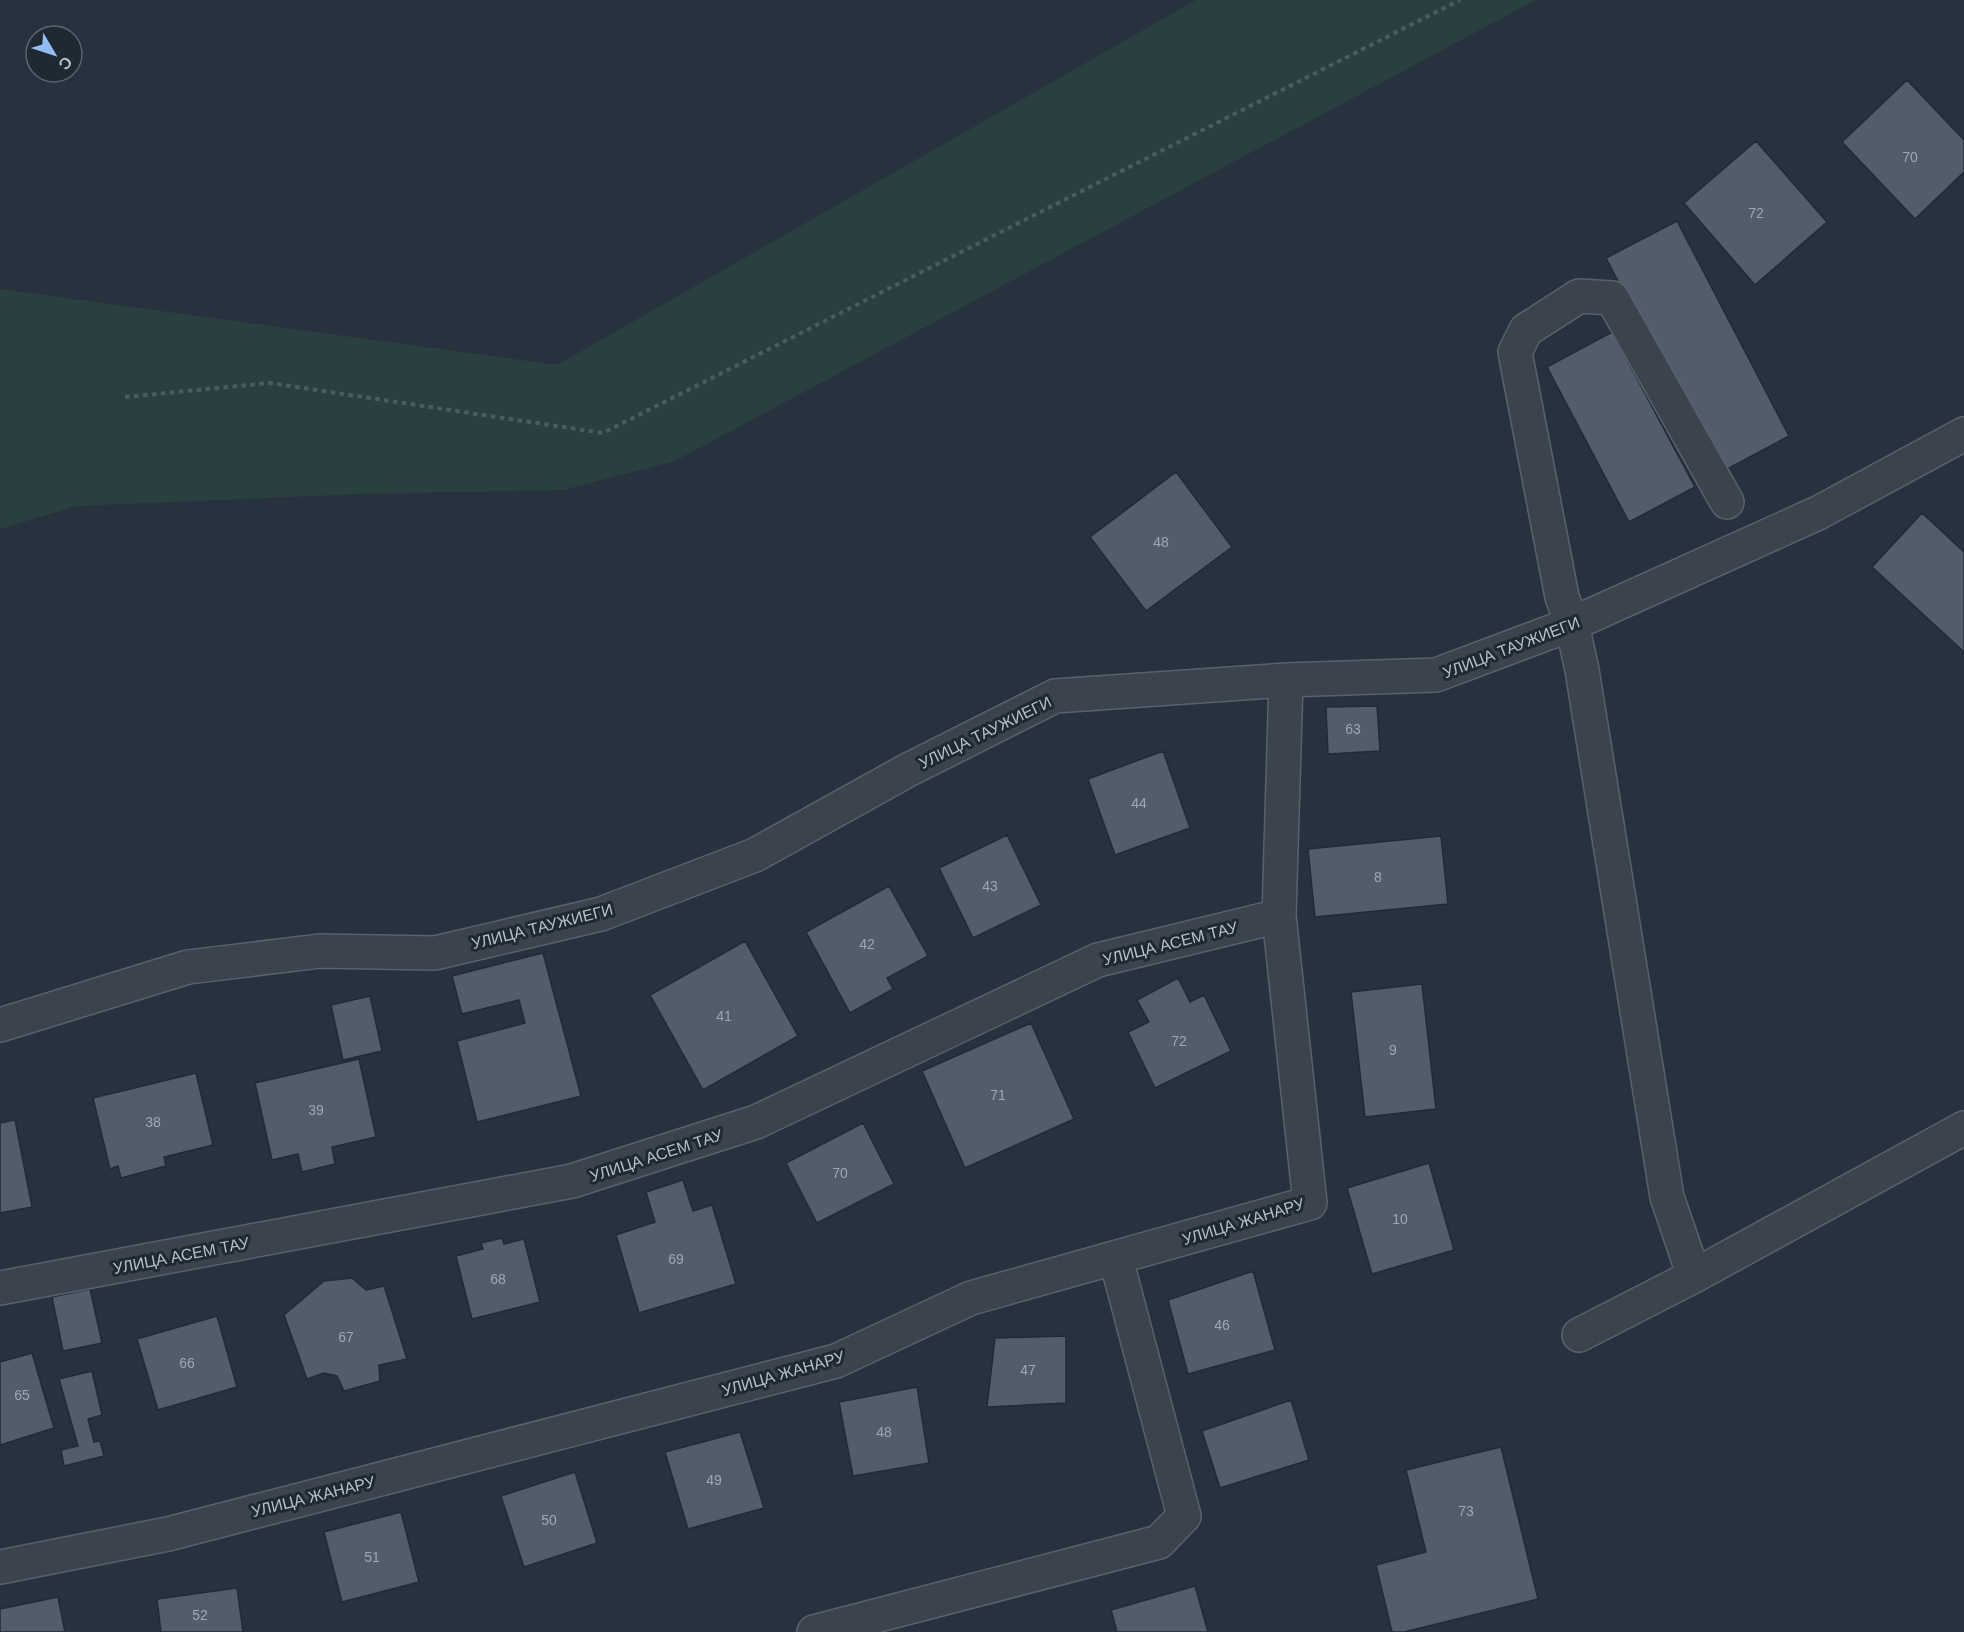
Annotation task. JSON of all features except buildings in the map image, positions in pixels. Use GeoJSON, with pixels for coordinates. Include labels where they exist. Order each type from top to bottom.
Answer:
{"type":"FeatureCollection","features":[{"type":"Feature","properties":{"kind":"street"},"geometry":{"type":"LineString","coordinates":[[1694,1276],[1667,1197],[1620,897],[1572,624],[1562,597],[1515,352],[1526,330],[1579,296],[1612,298],[1726,502]]}},
{"type":"Feature","properties":{"kind":"street","name":"УЛИЦА ТАУЖИЕГИ"},"geometry":{"type":"LineString","coordinates":[[0,1025],[188,967],[320,951],[435,953],[601,914],[754,855],[908,770],[1055,696],[1286,680],[1436,675],[1572,624],[1818,513],[1963,435]]}},
{"type":"Feature","properties":{"kind":"street"},"geometry":{"type":"LineString","coordinates":[[1279,916],[1286,680]]}},
{"type":"Feature","properties":{"kind":"street","name":"УЛИЦА ЖАНАРУ"},"geometry":{"type":"LineString","coordinates":[[0,1567],[168,1534],[836,1361],[971,1298],[1310,1203],[1279,916]]}},
{"type":"Feature","properties":{"kind":"street","name":"УЛИЦА АСЕМ ТАУ"},"geometry":{"type":"LineString","coordinates":[[0,1288],[572,1181],[756,1122],[1098,960],[1279,916]]}},
{"type":"Feature","properties":{"kind":"street"},"geometry":{"type":"LineString","coordinates":[[1579,1335],[1694,1276],[1964,1128]]}},
{"type":"Feature","properties":{"kind":"street"},"geometry":{"type":"LineString","coordinates":[[814,1632],[1159,1542],[1184,1516],[1116,1259]]}},
{"type":"Feature","properties":{"kind":"path"},"geometry":{"type":"LineString","coordinates":[[125,397],[270,383],[603,434],[1460,0]]}},
{"type":"Feature","properties":{"kind":"green space"},"geometry":{"type":"Polygon","coordinates":[[[1196,0],[1536,0],[675,461],[563,490],[359,494],[77,506],[0,529],[0,289],[557,365],[1196,0]]]}}]}
